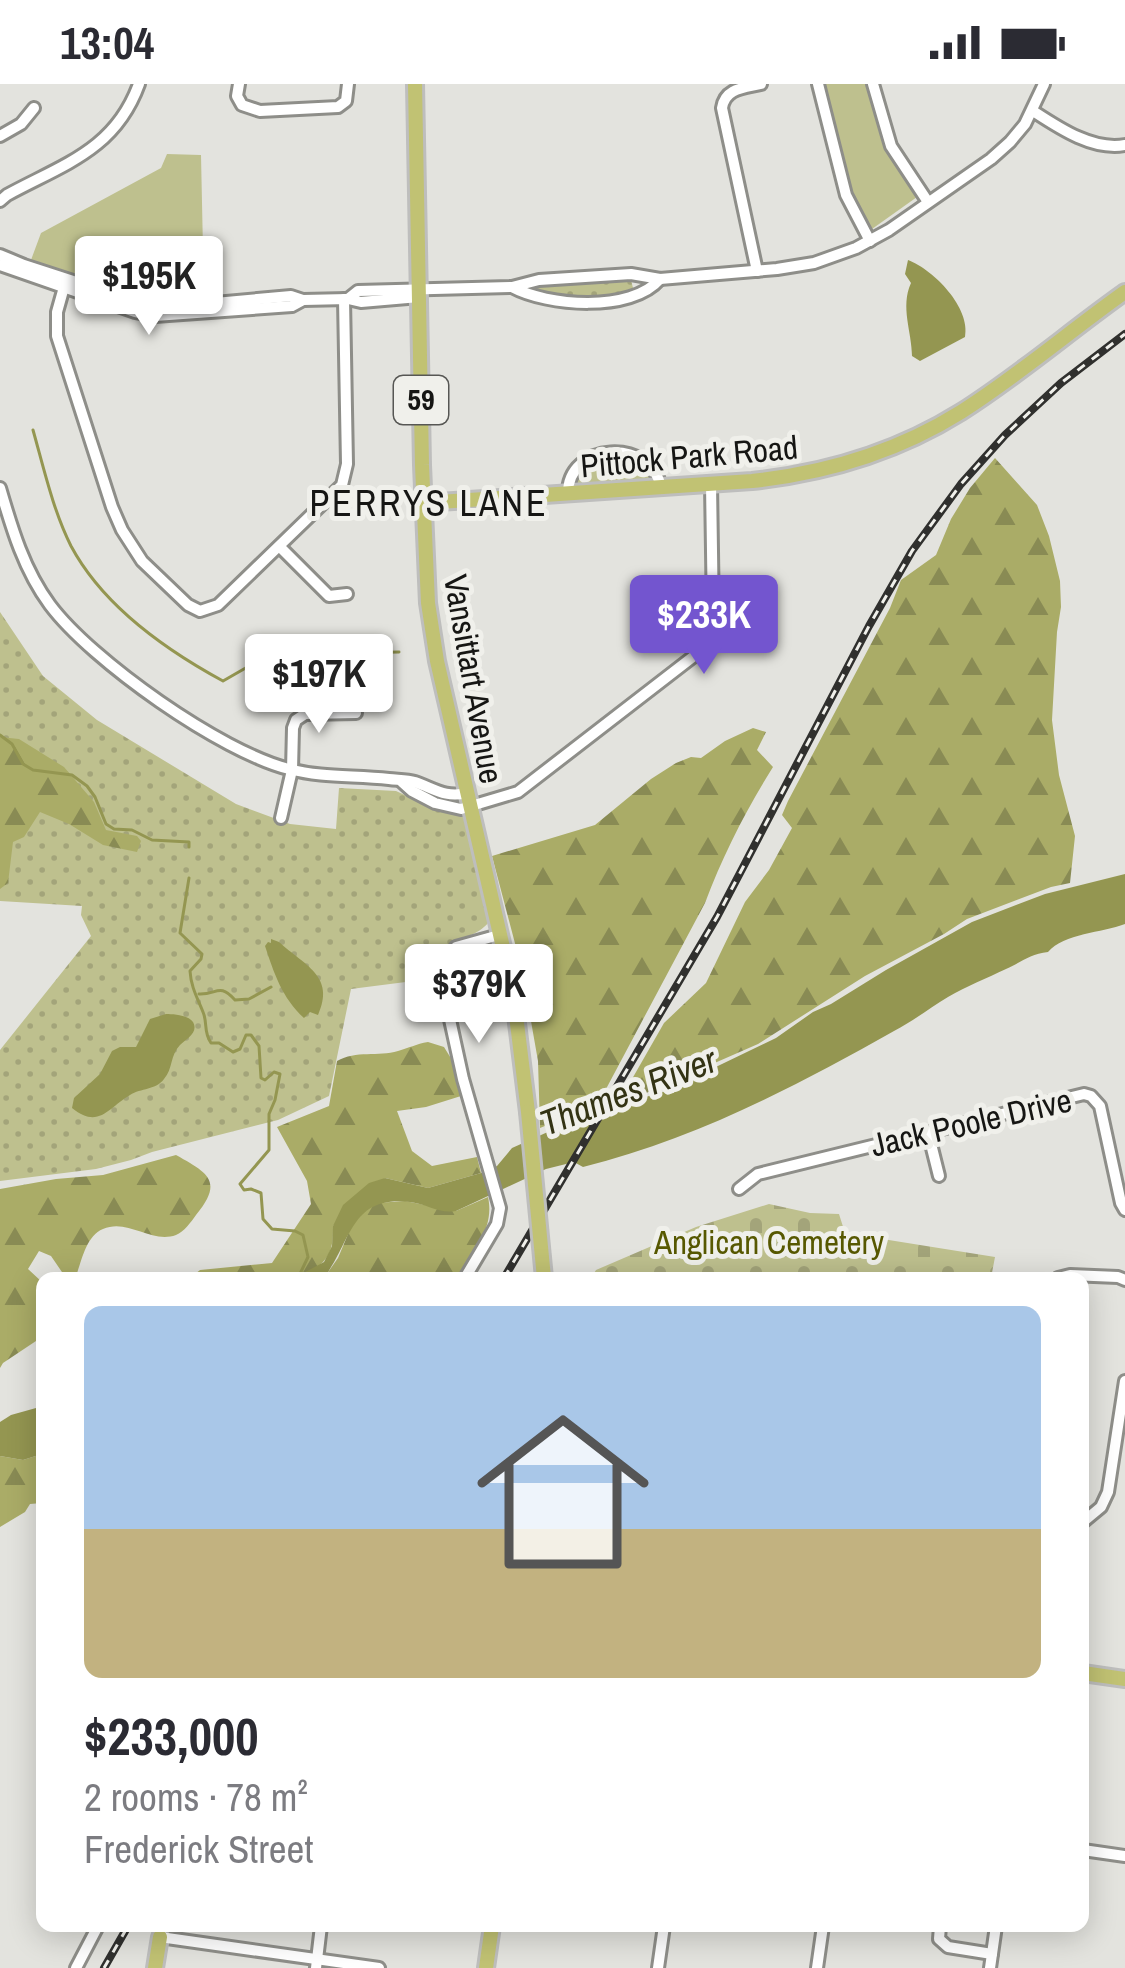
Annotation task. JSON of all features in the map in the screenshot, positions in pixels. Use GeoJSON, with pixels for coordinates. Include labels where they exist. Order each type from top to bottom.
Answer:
{"type":"FeatureCollection","features":[{"type":"Feature","properties":{"kind":"main road","name":"Vansittart Avenue"},"geometry":{"type":"LineString","coordinates":[[415,84],[425,576],[432,629],[518,1024],[543,1272]]}},
{"type":"Feature","properties":{"kind":"main road","name":"Pittock Park Road"},"geometry":{"type":"LineString","coordinates":[[424,503],[772,479],[860,460],[978,401],[1125,292]]}},
{"type":"Feature","properties":{"kind":"main road"},"geometry":{"type":"LineString","coordinates":[[1089,1674],[1125,1679]]}},
{"type":"Feature","properties":{"kind":"main road"},"geometry":{"type":"LineString","coordinates":[[155,1968],[161,1932]]}},
{"type":"Feature","properties":{"kind":"main road"},"geometry":{"type":"LineString","coordinates":[[486,1968],[491,1932]]}},
{"type":"Feature","properties":{"kind":"street"},"geometry":{"type":"LineString","coordinates":[[0,201],[102,142],[126,115],[140,84]]}},
{"type":"Feature","properties":{"kind":"street"},"geometry":{"type":"LineString","coordinates":[[239,84],[237,96],[242,105],[260,111],[338,107],[346,101],[348,84]]}},
{"type":"Feature","properties":{"kind":"street"},"geometry":{"type":"LineString","coordinates":[[758,271],[722,108],[732,92],[760,84]]}},
{"type":"Feature","properties":{"kind":"street"},"geometry":{"type":"LineString","coordinates":[[818,84],[846,195],[870,241]]}},
{"type":"Feature","properties":{"kind":"street"},"geometry":{"type":"LineString","coordinates":[[873,84],[891,146],[928,202]]}},
{"type":"Feature","properties":{"kind":"street"},"geometry":{"type":"LineString","coordinates":[[0,255],[135,312],[155,316],[292,306],[303,300],[346,298],[358,291],[512,287],[539,280],[631,274],[660,279],[814,263],[870,241],[1004,148],[1033,111],[1044,84]]}},
{"type":"Feature","properties":{"kind":"street"},"geometry":{"type":"LineString","coordinates":[[0,136],[21,124],[34,108]]}},
{"type":"Feature","properties":{"kind":"street"},"geometry":{"type":"LineString","coordinates":[[1033,111],[1091,142],[1125,145]]}},
{"type":"Feature","properties":{"kind":"street"},"geometry":{"type":"LineString","coordinates":[[0,265],[65,284]]}},
{"type":"Feature","properties":{"kind":"street"},"geometry":{"type":"LineString","coordinates":[[512,287],[540,299],[575,303],[628,297],[650,289],[660,279]]}},
{"type":"Feature","properties":{"kind":"street"},"geometry":{"type":"LineString","coordinates":[[65,284],[57,312],[57,336],[112,507],[136,554],[188,605],[204,611],[218,605],[336,494],[346,474],[346,298]]}},
{"type":"Feature","properties":{"kind":"street"},"geometry":{"type":"LineString","coordinates":[[568,494],[570,479],[580,465],[613,452],[646,461],[658,474],[662,488]]}},
{"type":"Feature","properties":{"kind":"street"},"geometry":{"type":"LineString","coordinates":[[0,488],[16,540],[49,603],[86,645],[130,679],[257,758],[334,778],[402,782],[444,806],[461,809],[469,800],[491,802],[529,785],[709,643],[713,618],[711,484]]}},
{"type":"Feature","properties":{"kind":"street"},"geometry":{"type":"LineString","coordinates":[[280,547],[329,596],[347,594]]}},
{"type":"Feature","properties":{"kind":"street"},"geometry":{"type":"LineString","coordinates":[[281,818],[292,770],[293,728],[299,716],[356,712]]}},
{"type":"Feature","properties":{"kind":"street"},"geometry":{"type":"LineString","coordinates":[[469,1272],[497,1224],[499,1201],[455,1047],[445,965],[456,946],[499,935]]}},
{"type":"Feature","properties":{"kind":"street","name":"Jack Poole Drive"},"geometry":{"type":"LineString","coordinates":[[739,1189],[758,1174],[1084,1094],[1100,1106],[1125,1210]]}},
{"type":"Feature","properties":{"kind":"street"},"geometry":{"type":"LineString","coordinates":[[928,1132],[939,1176]]}},
{"type":"Feature","properties":{"kind":"street"},"geometry":{"type":"LineString","coordinates":[[1089,1276],[1125,1280]]}},
{"type":"Feature","properties":{"kind":"street"},"geometry":{"type":"LineString","coordinates":[[1089,1517],[1108,1492],[1125,1381]]}},
{"type":"Feature","properties":{"kind":"street"},"geometry":{"type":"LineString","coordinates":[[1089,1851],[1125,1856]]}},
{"type":"Feature","properties":{"kind":"street"},"geometry":{"type":"LineString","coordinates":[[76,1968],[95,1932]]}},
{"type":"Feature","properties":{"kind":"street"},"geometry":{"type":"LineString","coordinates":[[166,1932],[316,1964],[379,1968]]}},
{"type":"Feature","properties":{"kind":"street"},"geometry":{"type":"LineString","coordinates":[[316,1964],[321,1932]]}},
{"type":"Feature","properties":{"kind":"street"},"geometry":{"type":"LineString","coordinates":[[658,1968],[663,1932]]}},
{"type":"Feature","properties":{"kind":"street"},"geometry":{"type":"LineString","coordinates":[[817,1968],[822,1932]]}},
{"type":"Feature","properties":{"kind":"street"},"geometry":{"type":"LineString","coordinates":[[940,1932],[945,1945],[991,1961]]}},
{"type":"Feature","properties":{"kind":"green space"},"geometry":{"type":"Polygon","coordinates":[[[825,84],[867,84],[882,142],[917,197],[872,229],[852,194],[825,84]]]}},
{"type":"Feature","properties":{"kind":"green space"},"geometry":{"type":"Polygon","coordinates":[[[167,154],[201,155],[204,297],[142,297],[31,260],[41,233],[161,168],[167,154]]]}},
{"type":"Feature","properties":{"kind":"green space"},"geometry":{"type":"Polygon","coordinates":[[[626,278],[633,288],[600,298],[562,297],[536,290],[540,284],[626,278]]]}},
{"type":"Feature","properties":{"kind":"green space"},"geometry":{"type":"Polygon","coordinates":[[[612,457],[636,463],[653,479],[575,484],[584,468],[612,457]]]}},
{"type":"Feature","properties":{"kind":"green space"},"geometry":{"type":"Polygon","coordinates":[[[995,458],[1037,505],[1060,581],[1052,720],[1059,775],[1075,836],[1070,883],[967,919],[758,1044],[612,1108],[664,1023],[706,983],[745,902],[792,828],[782,815],[788,801],[901,580],[936,555],[951,519],[995,458]]]}},
{"type":"Feature","properties":{"kind":"green space"},"geometry":{"type":"Polygon","coordinates":[[[0,612],[43,676],[97,720],[236,804],[290,824],[336,829],[339,788],[396,791],[466,820],[488,923],[448,945],[437,978],[351,989],[329,1096],[278,1120],[131,1160],[0,1181],[0,1050],[91,936],[82,906],[0,901],[0,612]]]}},
{"type":"Feature","properties":{"kind":"green space"},"geometry":{"type":"Polygon","coordinates":[[[753,728],[766,732],[757,750],[773,767],[598,1104],[540,1128],[538,1061],[522,970],[492,856],[595,825],[676,763],[701,758],[753,728]]]}},
{"type":"Feature","properties":{"kind":"green space"},"geometry":{"type":"Polygon","coordinates":[[[0,737],[19,739],[64,767],[94,802],[106,830],[137,836],[141,841],[137,852],[103,845],[40,812],[24,837],[13,842],[8,883],[0,889],[0,737]]]}},
{"type":"Feature","properties":{"kind":"green space"},"geometry":{"type":"Polygon","coordinates":[[[428,1042],[444,1047],[461,1096],[397,1111],[412,1151],[432,1166],[477,1157],[481,1173],[428,1188],[385,1178],[333,1226],[329,1254],[312,1270],[198,1272],[272,1263],[311,1204],[307,1181],[277,1127],[329,1106],[337,1061],[428,1042]]]}},
{"type":"Feature","properties":{"kind":"green space"},"geometry":{"type":"Polygon","coordinates":[[[176,1155],[204,1173],[209,1194],[179,1234],[158,1236],[112,1226],[97,1232],[78,1272],[62,1272],[51,1256],[39,1251],[28,1269],[36,1276],[36,1341],[0,1368],[0,1189],[103,1175],[176,1155]]]}},
{"type":"Feature","properties":{"kind":"green space"},"geometry":{"type":"Polygon","coordinates":[[[488,1197],[485,1230],[461,1272],[328,1272],[351,1227],[376,1203],[405,1201],[456,1211],[488,1197]]]}},
{"type":"Feature","properties":{"kind":"green space","name":"Anglican Cemetery"},"geometry":{"type":"Polygon","coordinates":[[[769,1204],[839,1214],[845,1233],[995,1257],[992,1272],[595,1272],[696,1227],[769,1204]]]}},
{"type":"Feature","properties":{"kind":"green space"},"geometry":{"type":"Polygon","coordinates":[[[0,1456],[23,1460],[36,1456],[36,1504],[0,1527],[0,1456]]]}},
{"type":"Feature","properties":{"kind":"shaded area"},"geometry":{"type":"Polygon","coordinates":[[[908,260],[948,291],[965,326],[965,337],[920,361],[912,356],[907,320],[908,260]]]}},
{"type":"Feature","properties":{"kind":"shaded area"},"geometry":{"type":"Polygon","coordinates":[[[1125,874],[1125,924],[1084,934],[1031,956],[948,997],[781,1092],[704,1127],[583,1167],[574,1162],[546,1169],[456,1211],[410,1202],[376,1206],[355,1223],[328,1272],[305,1272],[324,1262],[343,1205],[369,1183],[385,1178],[428,1188],[481,1173],[497,1166],[512,1148],[588,1114],[666,1091],[776,1038],[972,922],[1045,894],[1125,874]]]}},
{"type":"Feature","properties":{"kind":"shaded area"},"geometry":{"type":"Polygon","coordinates":[[[271,939],[315,972],[323,990],[318,1015],[310,1012],[304,1018],[284,994],[265,946],[271,939]]]}},
{"type":"Feature","properties":{"kind":"shaded area"},"geometry":{"type":"Polygon","coordinates":[[[166,1014],[188,1018],[194,1029],[177,1049],[161,1083],[130,1095],[97,1117],[72,1108],[74,1098],[100,1074],[112,1051],[136,1047],[150,1019],[166,1014]]]}},
{"type":"Feature","properties":{"kind":"shaded area"},"geometry":{"type":"Polygon","coordinates":[[[36,1408],[36,1456],[23,1460],[0,1456],[0,1422],[36,1408]]]}},
{"type":"Feature","properties":{"kind":"waterway"},"geometry":{"type":"LineString","coordinates":[[33,430],[59,518],[84,568],[137,624],[201,668],[223,681],[256,662],[294,654],[399,652]]}},
{"type":"Feature","properties":{"kind":"waterway"},"geometry":{"type":"LineString","coordinates":[[0,735],[33,770],[72,775],[87,786],[106,824],[114,829],[132,830],[152,840],[189,842],[189,847]]}},
{"type":"Feature","properties":{"kind":"waterway"},"geometry":{"type":"LineString","coordinates":[[189,878],[180,933],[202,954],[190,971],[209,1039],[233,1052],[251,1035],[259,1046],[261,1078],[280,1074],[269,1114],[269,1150],[240,1184],[244,1190],[261,1193],[263,1219],[272,1229],[303,1235],[308,1257],[301,1272]]}},
{"type":"Feature","properties":{"kind":"waterway"},"geometry":{"type":"LineString","coordinates":[[199,994],[221,990],[235,1000],[249,999],[271,987]]}},
{"type":"Feature","properties":{"kind":"railway"},"geometry":{"type":"LineString","coordinates":[[508,1272],[717,917],[912,551],[961,484],[1005,435],[1061,383],[1125,334]]}},
{"type":"Feature","properties":{"kind":"railway"},"geometry":{"type":"LineString","coordinates":[[104,1968],[125,1932]]}},
{"type":"Feature","properties":{"kind":"district","name":"PERRYS LANE"},"geometry":{"type":"Point","coordinates":[429,503]}},
{"type":"Feature","properties":{"kind":"water label","name":"Thames River"},"geometry":{"type":"Point","coordinates":[628,1091]}}]}
